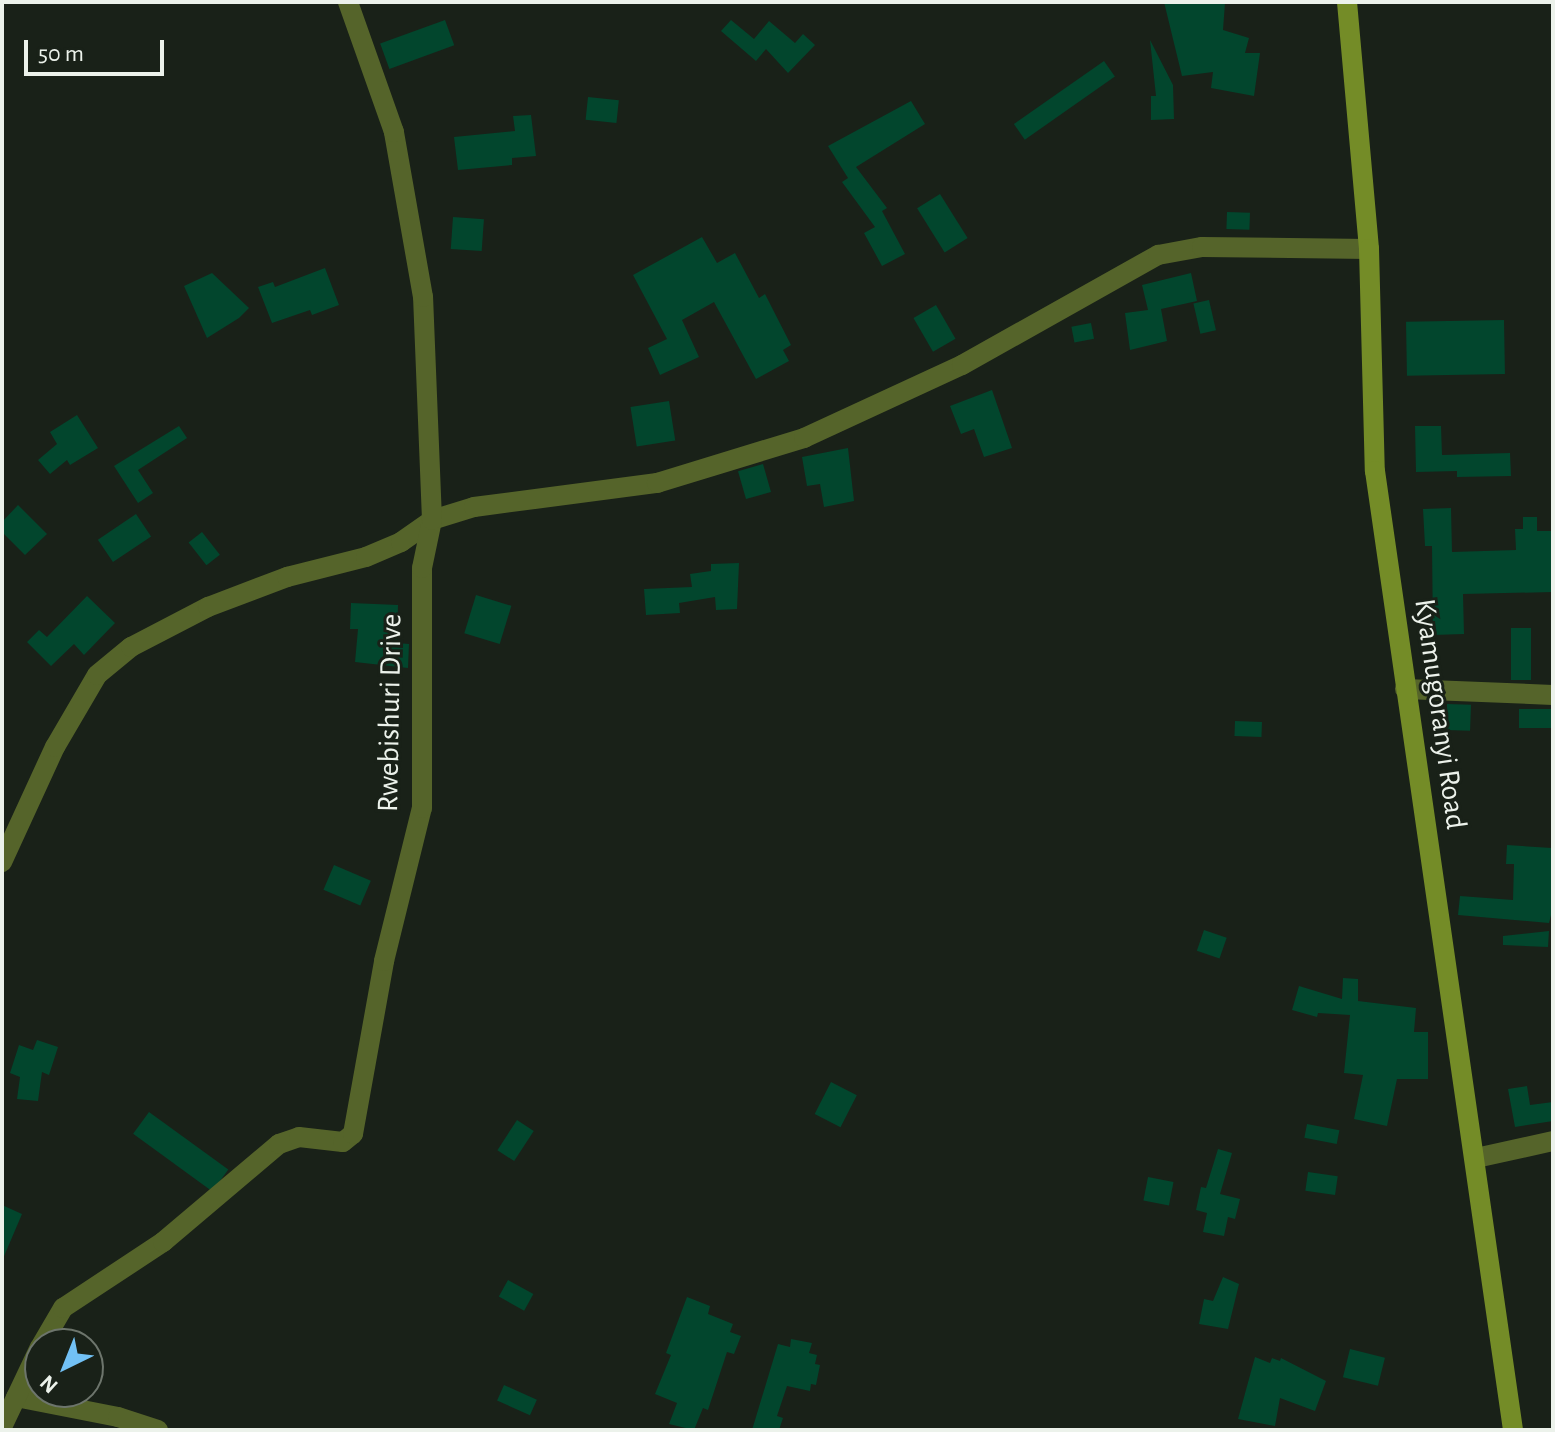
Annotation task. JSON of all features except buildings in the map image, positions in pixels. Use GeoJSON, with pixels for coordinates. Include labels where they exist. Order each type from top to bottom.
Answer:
{"type":"FeatureCollection","features":[{"type":"Feature","properties":{"kind":"street","name":"Rwebishuri Drive"},"geometry":{"type":"LineString","coordinates":[[51,1328],[63,1308],[163,1242],[279,1144],[299,1137],[343,1142],[353,1134],[384,961],[422,808],[422,568],[432,520],[423,297],[394,132],[348,2]]}},
{"type":"Feature","properties":{"kind":"street","name":"Kyamugoranyi Road"},"geometry":{"type":"LineString","coordinates":[[1347,2],[1369,249],[1375,471],[1513,1430]]}},
{"type":"Feature","properties":{"kind":"street"},"geometry":{"type":"LineString","coordinates":[[2,862],[79,701],[97,675],[131,647],[208,607],[287,577],[366,557],[401,542],[432,520],[474,507],[657,483],[804,438],[962,365],[1158,255],[1202,247],[1369,249]]}},
{"type":"Feature","properties":{"kind":"street"},"geometry":{"type":"LineString","coordinates":[[1405,689],[1553,695]]}},
{"type":"Feature","properties":{"kind":"street"},"geometry":{"type":"LineString","coordinates":[[1476,1158],[1553,1141]]}},
{"type":"Feature","properties":{"kind":"street","name":"Rwebishuri Drive"},"geometry":{"type":"LineString","coordinates":[[2,1427],[24,1381]]}},
{"type":"Feature","properties":{"kind":"street"},"geometry":{"type":"LineString","coordinates":[[16,1397],[118,1417],[158,1430]]}}]}
